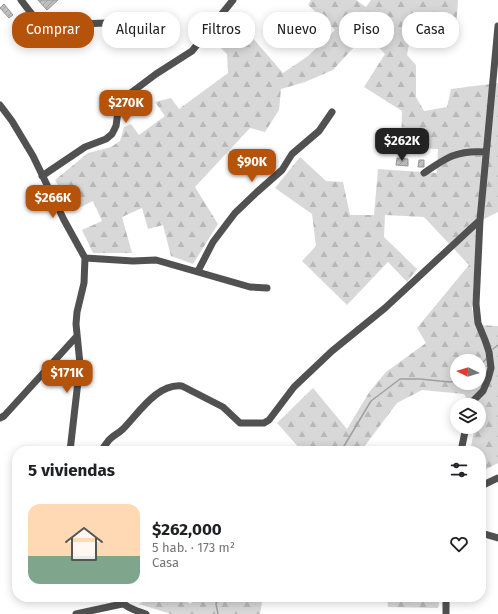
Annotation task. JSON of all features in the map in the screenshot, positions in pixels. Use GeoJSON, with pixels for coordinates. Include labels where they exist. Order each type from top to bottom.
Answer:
{"type":"FeatureCollection","features":[{"type":"Feature","properties":{"kind":"street"},"geometry":{"type":"LineString","coordinates":[[21,0],[52,35],[62,35],[81,25],[102,23]]}},
{"type":"Feature","properties":{"kind":"street"},"geometry":{"type":"LineString","coordinates":[[42,176],[84,147],[106,139],[112,134],[116,126],[120,104],[124,98],[156,74],[192,51],[233,0]]}},
{"type":"Feature","properties":{"kind":"street"},"geometry":{"type":"LineString","coordinates":[[476,398],[483,391],[491,368],[489,352],[478,323],[476,304],[480,220],[498,26]]}},
{"type":"Feature","properties":{"kind":"street"},"geometry":{"type":"LineString","coordinates":[[0,105],[33,156],[64,220],[85,258],[84,283],[77,312],[76,324],[80,364],[71,446]]}},
{"type":"Feature","properties":{"kind":"street"},"geometry":{"type":"LineString","coordinates":[[198,271],[213,242],[235,213],[282,170],[292,154],[319,131],[332,112]]}},
{"type":"Feature","properties":{"kind":"street"},"geometry":{"type":"LineString","coordinates":[[424,173],[438,163],[460,153],[471,151],[486,152]]}},
{"type":"Feature","properties":{"kind":"street"},"geometry":{"type":"LineString","coordinates":[[105,446],[159,392],[176,385],[182,386],[222,407],[240,423],[264,423],[269,420],[277,412],[294,387],[332,351],[385,308],[480,220]]}},
{"type":"Feature","properties":{"kind":"street"},"geometry":{"type":"LineString","coordinates":[[85,258],[133,261],[156,260],[250,287],[267,288]]}},
{"type":"Feature","properties":{"kind":"street"},"geometry":{"type":"LineString","coordinates":[[0,418],[4,416],[77,336]]}},
{"type":"Feature","properties":{"kind":"street"},"geometry":{"type":"LineString","coordinates":[[462,446],[465,434]]}},
{"type":"Feature","properties":{"kind":"street"},"geometry":{"type":"LineString","coordinates":[[486,484],[498,478]]}},
{"type":"Feature","properties":{"kind":"street"},"geometry":{"type":"LineString","coordinates":[[486,534],[498,538]]}},
{"type":"Feature","properties":{"kind":"street"},"geometry":{"type":"LineString","coordinates":[[446,602],[446,614]]}},
{"type":"Feature","properties":{"kind":"street"},"geometry":{"type":"LineString","coordinates":[[76,614],[122,604],[132,610],[146,614]]}},
{"type":"Feature","properties":{"kind":"green space"},"geometry":{"type":"Polygon","coordinates":[[[311,0],[356,0],[366,7],[371,0],[458,0],[457,12],[402,12],[402,48],[408,48],[407,55],[416,65],[416,97],[424,111],[447,107],[451,89],[498,83],[498,212],[478,222],[472,309],[478,325],[498,326],[498,463],[486,469],[486,446],[471,446],[474,434],[486,434],[486,398],[466,398],[464,394],[422,390],[397,403],[365,446],[298,446],[277,423],[313,388],[347,429],[370,391],[386,372],[426,343],[417,328],[469,265],[424,217],[385,215],[384,237],[417,269],[407,282],[388,262],[347,305],[302,261],[316,246],[312,214],[275,188],[300,157],[326,181],[343,182],[350,215],[374,215],[378,169],[437,173],[438,149],[401,147],[402,111],[364,87],[385,54],[379,48],[394,48],[394,12],[339,12],[339,48],[353,48],[333,70],[305,82],[281,89],[279,110],[265,132],[250,128],[195,187],[218,224],[193,264],[171,256],[163,225],[148,229],[142,208],[122,217],[132,253],[93,253],[82,230],[102,221],[93,201],[73,211],[55,180],[88,153],[111,147],[120,141],[124,127],[131,124],[139,135],[165,116],[155,102],[171,98],[179,109],[228,73],[227,54],[221,48],[255,48],[255,41],[283,73],[308,56],[316,48],[331,48],[331,34],[335,30],[331,26],[331,12],[316,12],[308,5],[311,0]]]}},
{"type":"Feature","properties":{"kind":"green space"},"geometry":{"type":"Polygon","coordinates":[[[143,602],[188,602],[190,604],[193,602],[262,602],[260,614],[171,614],[139,604],[143,602]]]}},
{"type":"Feature","properties":{"kind":"green space"},"geometry":{"type":"Polygon","coordinates":[[[388,602],[439,602],[438,608],[388,607],[388,602]]]}},
{"type":"Feature","properties":{"kind":"building"},"geometry":{"type":"Polygon","coordinates":[[[38,0],[58,0],[47,10],[38,0]]]}},
{"type":"Feature","properties":{"kind":"building"},"geometry":{"type":"Polygon","coordinates":[[[4,4],[12,16],[9,18],[0,8],[4,4]]]}},
{"type":"Feature","properties":{"kind":"building"},"geometry":{"type":"Polygon","coordinates":[[[397,158],[408,159],[408,166],[396,165],[397,158]]]}},
{"type":"Feature","properties":{"kind":"building"},"geometry":{"type":"Polygon","coordinates":[[[419,160],[424,160],[424,167],[418,167],[419,160]]]}},
{"type":"Feature","properties":{"kind":"waterway"},"geometry":{"type":"LineString","coordinates":[[493,349],[498,345]]}},
{"type":"Feature","properties":{"kind":"waterway"},"geometry":{"type":"LineString","coordinates":[[344,446],[371,401],[400,379],[450,382]]}},
{"type":"Feature","properties":{"kind":"waterway"},"geometry":{"type":"LineString","coordinates":[[217,602],[218,614]]}}]}
